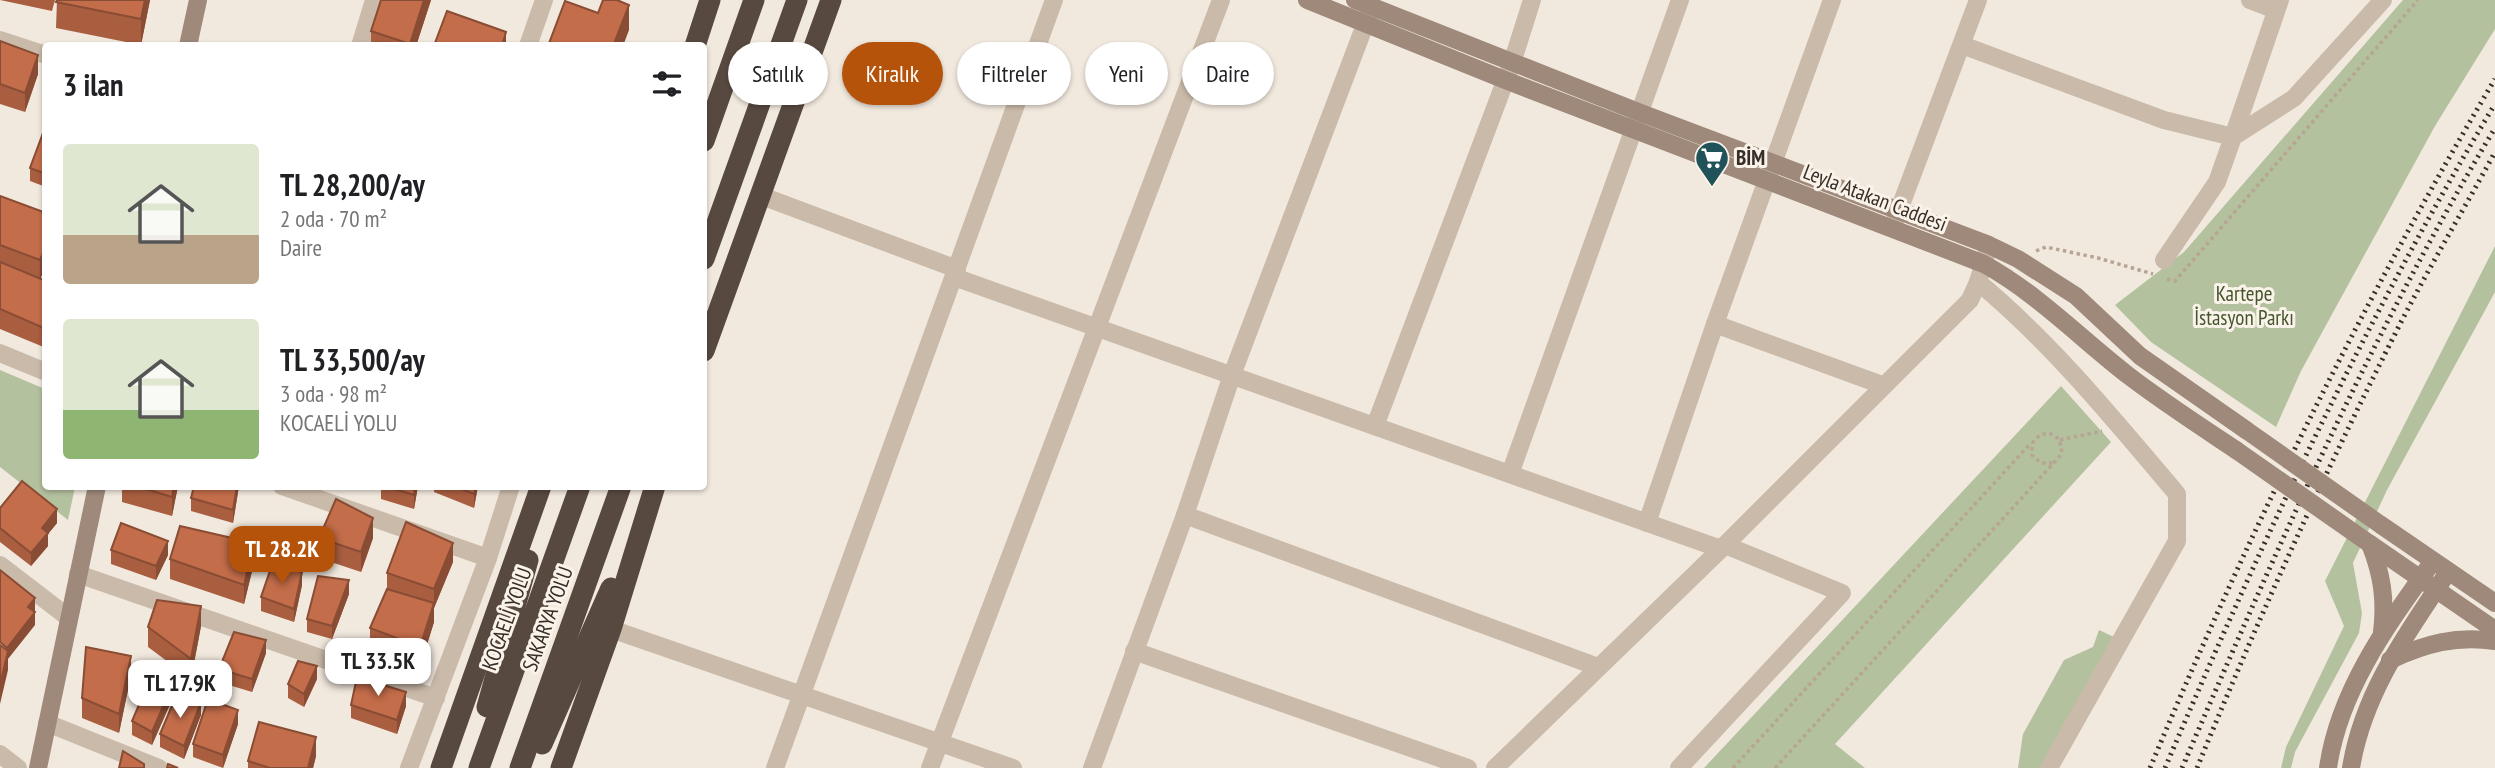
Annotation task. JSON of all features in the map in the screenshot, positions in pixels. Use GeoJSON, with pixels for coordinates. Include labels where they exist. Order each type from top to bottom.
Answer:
{"type":"FeatureCollection","features":[{"type":"Feature","properties":{"kind":"highway"},"geometry":{"type":"LineString","coordinates":[[696,42],[710,0]]}},
{"type":"Feature","properties":{"kind":"highway"},"geometry":{"type":"LineString","coordinates":[[707,133],[754,0]]}},
{"type":"Feature","properties":{"kind":"highway"},"geometry":{"type":"LineString","coordinates":[[707,251],[797,0]]}},
{"type":"Feature","properties":{"kind":"highway"},"geometry":{"type":"LineString","coordinates":[[707,342],[831,0]]}},
{"type":"Feature","properties":{"kind":"highway"},"geometry":{"type":"LineString","coordinates":[[441,768],[540,490]]}},
{"type":"Feature","properties":{"kind":"highway"},"geometry":{"type":"LineString","coordinates":[[470,768],[546,490]]}},
{"type":"Feature","properties":{"kind":"highway","name":"KOCAELİ YOLU"},"geometry":{"type":"LineString","coordinates":[[479,768],[579,490]]}},
{"type":"Feature","properties":{"kind":"highway","name":"SAKARYA YOLU"},"geometry":{"type":"LineString","coordinates":[[520,768],[620,490]]}},
{"type":"Feature","properties":{"kind":"highway"},"geometry":{"type":"LineString","coordinates":[[561,768],[611,629],[651,496]]}},
{"type":"Feature","properties":{"kind":"highway"},"geometry":{"type":"LineString","coordinates":[[531,768],[651,496]]}},
{"type":"Feature","properties":{"kind":"street"},"geometry":{"type":"LineString","coordinates":[[189,42],[198,0]]}},
{"type":"Feature","properties":{"kind":"street"},"geometry":{"type":"LineString","coordinates":[[361,42],[374,0]]}},
{"type":"Feature","properties":{"kind":"street"},"geometry":{"type":"LineString","coordinates":[[529,42],[544,0]]}},
{"type":"Feature","properties":{"kind":"street"},"geometry":{"type":"LineString","coordinates":[[775,768],[1054,0]]}},
{"type":"Feature","properties":{"kind":"street"},"geometry":{"type":"LineString","coordinates":[[930,768],[1221,0]]}},
{"type":"Feature","properties":{"kind":"street","name":"Leyla Atakan Caddesi"},"geometry":{"type":"LineString","coordinates":[[1307,0],[1371,10]]}},
{"type":"Feature","properties":{"kind":"street","name":"Leyla Atakan Caddesi"},"geometry":{"type":"LineString","coordinates":[[1354,0],[1508,71],[1638,121],[1775,163],[1989,245],[2018,259],[2076,296],[2140,356],[2495,603]]}},
{"type":"Feature","properties":{"kind":"street"},"geometry":{"type":"LineString","coordinates":[[1375,426],[1532,0]]}},
{"type":"Feature","properties":{"kind":"street"},"geometry":{"type":"LineString","coordinates":[[1510,474],[1680,0]]}},
{"type":"Feature","properties":{"kind":"street"},"geometry":{"type":"LineString","coordinates":[[1647,523],[1715,324],[1832,0]]}},
{"type":"Feature","properties":{"kind":"street"},"geometry":{"type":"LineString","coordinates":[[1892,229],[1978,0]]}},
{"type":"Feature","properties":{"kind":"street"},"geometry":{"type":"LineString","coordinates":[[2164,260],[2217,182],[2278,5],[2250,0]]}},
{"type":"Feature","properties":{"kind":"street"},"geometry":{"type":"LineString","coordinates":[[1962,45],[2164,120],[2233,137],[2294,98],[2384,0]]}},
{"type":"Feature","properties":{"kind":"street"},"geometry":{"type":"LineString","coordinates":[[1092,768],[1185,515],[1232,375],[1371,10]]}},
{"type":"Feature","properties":{"kind":"street"},"geometry":{"type":"LineString","coordinates":[[0,40],[42,54]]}},
{"type":"Feature","properties":{"kind":"street","name":"Leyla Atakan Caddesi"},"geometry":{"type":"LineString","coordinates":[[1638,121],[1768,182],[1984,264],[2008,278],[2057,314],[2128,375],[2495,630]]}},
{"type":"Feature","properties":{"kind":"street"},"geometry":{"type":"LineString","coordinates":[[759,195],[1095,327],[1647,523],[1723,547],[1842,593],[1679,768]]}},
{"type":"Feature","properties":{"kind":"street"},"geometry":{"type":"LineString","coordinates":[[1495,768],[1723,547],[1882,385],[1970,300],[1989,245]]}},
{"type":"Feature","properties":{"kind":"street"},"geometry":{"type":"LineString","coordinates":[[1978,282],[2017,314],[2177,494],[2177,541],[2049,768]]}},
{"type":"Feature","properties":{"kind":"street"},"geometry":{"type":"LineString","coordinates":[[1715,324],[1882,385]]}},
{"type":"Feature","properties":{"kind":"street"},"geometry":{"type":"LineString","coordinates":[[0,353],[42,370]]}},
{"type":"Feature","properties":{"kind":"street"},"geometry":{"type":"LineString","coordinates":[[38,768],[96,490]]}},
{"type":"Feature","properties":{"kind":"street"},"geometry":{"type":"LineString","coordinates":[[293,490],[488,558]]}},
{"type":"Feature","properties":{"kind":"street"},"geometry":{"type":"LineString","coordinates":[[409,768],[488,558],[510,490]]}},
{"type":"Feature","properties":{"kind":"street"},"geometry":{"type":"LineString","coordinates":[[1185,515],[1598,667]]}},
{"type":"Feature","properties":{"kind":"street"},"geometry":{"type":"LineString","coordinates":[[2370,544],[2383,587],[2385,610],[2381,637]]}},
{"type":"Feature","properties":{"kind":"street"},"geometry":{"type":"LineString","coordinates":[[2328,768],[2344,708],[2381,637],[2433,561]]}},
{"type":"Feature","properties":{"kind":"street"},"geometry":{"type":"LineString","coordinates":[[0,565],[69,618]]}},
{"type":"Feature","properties":{"kind":"street"},"geometry":{"type":"LineString","coordinates":[[2351,768],[2363,719],[2390,660],[2448,572]]}},
{"type":"Feature","properties":{"kind":"street"},"geometry":{"type":"LineString","coordinates":[[78,575],[436,698]]}},
{"type":"Feature","properties":{"kind":"street"},"geometry":{"type":"LineString","coordinates":[[611,629],[1013,768]]}},
{"type":"Feature","properties":{"kind":"street"},"geometry":{"type":"LineString","coordinates":[[2390,660],[2436,642],[2473,639],[2495,641]]}},
{"type":"Feature","properties":{"kind":"street"},"geometry":{"type":"LineString","coordinates":[[1134,651],[1468,768]]}},
{"type":"Feature","properties":{"kind":"street"},"geometry":{"type":"LineString","coordinates":[[47,723],[159,768]]}},
{"type":"Feature","properties":{"kind":"street"},"geometry":{"type":"LineString","coordinates":[[0,754],[18,768]]}},
{"type":"Feature","properties":{"kind":"path"},"geometry":{"type":"LineString","coordinates":[[2060,440],[2120,427]]}},
{"type":"Feature","properties":{"kind":"path"},"geometry":{"type":"LineString","coordinates":[[1733,768],[2035,439],[2046,433],[2056,436],[2062,447],[2061,455],[1775,768]]}},
{"type":"Feature","properties":{"kind":"path"},"geometry":{"type":"LineString","coordinates":[[2035,439],[2031,449],[2037,460],[2046,464],[2053,463]]}},
{"type":"Feature","properties":{"kind":"green space","name":"Kartepe İstasyon Parkı"},"geometry":{"type":"Polygon","coordinates":[[[2403,0],[2495,0],[2495,29],[2435,126],[2301,371],[2276,427],[2151,342],[2115,305],[2184,252],[2403,0]]]}},
{"type":"Feature","properties":{"kind":"green space"},"geometry":{"type":"Polygon","coordinates":[[[2495,246],[2495,292],[2387,490],[2353,563],[2362,613],[2359,633],[2295,752],[2291,768],[2281,768],[2286,747],[2344,626],[2325,581],[2495,246]]]}},
{"type":"Feature","properties":{"kind":"green space"},"geometry":{"type":"Polygon","coordinates":[[[0,370],[42,388],[42,490],[74,490],[68,520],[0,467],[0,370]]]}},
{"type":"Feature","properties":{"kind":"green space"},"geometry":{"type":"Polygon","coordinates":[[[2061,386],[2111,442],[1835,744],[1865,768],[1704,768],[2061,386]]]}},
{"type":"Feature","properties":{"kind":"green space"},"geometry":{"type":"Polygon","coordinates":[[[2099,630],[2114,637],[2041,768],[2018,768],[2023,734],[2064,660],[2093,647],[2099,630]]]}},
{"type":"Feature","properties":{"kind":"building"},"geometry":{"type":"Polygon","coordinates":[[[145,0],[141,19],[56,2],[145,0]]]}},
{"type":"Feature","properties":{"kind":"building"},"geometry":{"type":"Polygon","coordinates":[[[381,0],[424,0],[411,42],[371,31],[381,0]]]}},
{"type":"Feature","properties":{"kind":"building"},"geometry":{"type":"Polygon","coordinates":[[[603,0],[617,0],[629,5],[615,42],[550,42],[565,1],[598,13],[603,0]]]}},
{"type":"Feature","properties":{"kind":"building"},"geometry":{"type":"Polygon","coordinates":[[[447,11],[506,32],[503,42],[435,42],[447,11]]]}},
{"type":"Feature","properties":{"kind":"building"},"geometry":{"type":"Polygon","coordinates":[[[0,41],[38,55],[25,93],[0,84],[0,41]]]}},
{"type":"Feature","properties":{"kind":"building"},"geometry":{"type":"Polygon","coordinates":[[[42,136],[42,172],[30,168],[42,136]]]}},
{"type":"Feature","properties":{"kind":"building"},"geometry":{"type":"Polygon","coordinates":[[[0,196],[42,212],[40,260],[0,245],[0,196]]]}},
{"type":"Feature","properties":{"kind":"building"},"geometry":{"type":"Polygon","coordinates":[[[0,262],[42,279],[42,327],[0,309],[0,262]]]}},
{"type":"Feature","properties":{"kind":"building"},"geometry":{"type":"Polygon","coordinates":[[[22,481],[57,509],[42,528],[48,533],[31,553],[0,528],[0,508],[22,481]]]}},
{"type":"Feature","properties":{"kind":"building"},"geometry":{"type":"Polygon","coordinates":[[[149,490],[173,490],[172,497],[149,490]]]}},
{"type":"Feature","properties":{"kind":"building"},"geometry":{"type":"Polygon","coordinates":[[[193,490],[236,490],[233,510],[191,498],[193,490]]]}},
{"type":"Feature","properties":{"kind":"building"},"geometry":{"type":"Polygon","coordinates":[[[398,490],[415,490],[414,495],[398,490]]]}},
{"type":"Feature","properties":{"kind":"building"},"geometry":{"type":"Polygon","coordinates":[[[336,499],[373,518],[361,552],[319,538],[336,499]]]}},
{"type":"Feature","properties":{"kind":"building"},"geometry":{"type":"Polygon","coordinates":[[[406,522],[453,543],[434,589],[387,573],[406,522]]]}},
{"type":"Feature","properties":{"kind":"building"},"geometry":{"type":"Polygon","coordinates":[[[121,523],[168,541],[156,566],[111,550],[121,523]]]}},
{"type":"Feature","properties":{"kind":"building"},"geometry":{"type":"Polygon","coordinates":[[[180,526],[254,543],[244,585],[170,559],[180,526]]]}},
{"type":"Feature","properties":{"kind":"building"},"geometry":{"type":"Polygon","coordinates":[[[272,565],[302,572],[294,609],[261,597],[272,565]]]}},
{"type":"Feature","properties":{"kind":"building"},"geometry":{"type":"Polygon","coordinates":[[[0,570],[35,598],[28,607],[35,612],[7,648],[0,642],[0,570]]]}},
{"type":"Feature","properties":{"kind":"building"},"geometry":{"type":"Polygon","coordinates":[[[318,576],[349,580],[332,626],[307,619],[318,576]]]}},
{"type":"Feature","properties":{"kind":"building"},"geometry":{"type":"Polygon","coordinates":[[[387,589],[434,603],[420,647],[370,628],[387,589]]]}},
{"type":"Feature","properties":{"kind":"building"},"geometry":{"type":"Polygon","coordinates":[[[157,600],[201,606],[191,659],[148,627],[157,600]]]}},
{"type":"Feature","properties":{"kind":"building"},"geometry":{"type":"Polygon","coordinates":[[[234,632],[266,640],[252,679],[219,669],[234,632]]]}},
{"type":"Feature","properties":{"kind":"building"},"geometry":{"type":"Polygon","coordinates":[[[0,645],[8,651],[0,685],[0,645]]]}},
{"type":"Feature","properties":{"kind":"building"},"geometry":{"type":"Polygon","coordinates":[[[86,647],[131,656],[119,714],[82,698],[86,647]]]}},
{"type":"Feature","properties":{"kind":"building"},"geometry":{"type":"Polygon","coordinates":[[[298,661],[317,666],[304,694],[288,684],[298,661]]]}},
{"type":"Feature","properties":{"kind":"building"},"geometry":{"type":"Polygon","coordinates":[[[357,677],[406,692],[397,720],[351,705],[357,677]]]}},
{"type":"Feature","properties":{"kind":"building"},"geometry":{"type":"Polygon","coordinates":[[[150,679],[171,688],[152,732],[132,721],[150,679]]]}},
{"type":"Feature","properties":{"kind":"building"},"geometry":{"type":"Polygon","coordinates":[[[176,696],[201,702],[184,746],[160,734],[176,696]]]}},
{"type":"Feature","properties":{"kind":"building"},"geometry":{"type":"Polygon","coordinates":[[[208,699],[238,710],[223,755],[193,744],[208,699]]]}},
{"type":"Feature","properties":{"kind":"building"},"geometry":{"type":"Polygon","coordinates":[[[259,722],[316,737],[308,768],[270,768],[248,761],[259,722]]]}},
{"type":"Feature","properties":{"kind":"building"},"geometry":{"type":"Polygon","coordinates":[[[123,751],[144,764],[144,768],[119,768],[123,751]]]}},
{"type":"Feature","properties":{"kind":"railway"},"geometry":{"type":"LineString","coordinates":[[2150,768],[2227,592],[2310,418],[2399,247],[2495,79]]}},
{"type":"Feature","properties":{"kind":"railway"},"geometry":{"type":"LineString","coordinates":[[2165,768],[2239,598],[2318,430],[2403,265],[2495,104]]}},
{"type":"Feature","properties":{"kind":"railway"},"geometry":{"type":"LineString","coordinates":[[2182,768],[2290,523],[2367,363],[2407,283],[2495,128]]}},
{"type":"Feature","properties":{"kind":"railway"},"geometry":{"type":"LineString","coordinates":[[2197,768],[2243,658],[2342,441],[2407,311],[2495,152]]}},
{"type":"Feature","properties":{"kind":"place","name":"BİM"},"geometry":{"type":"Point","coordinates":[1712,188]}}]}
